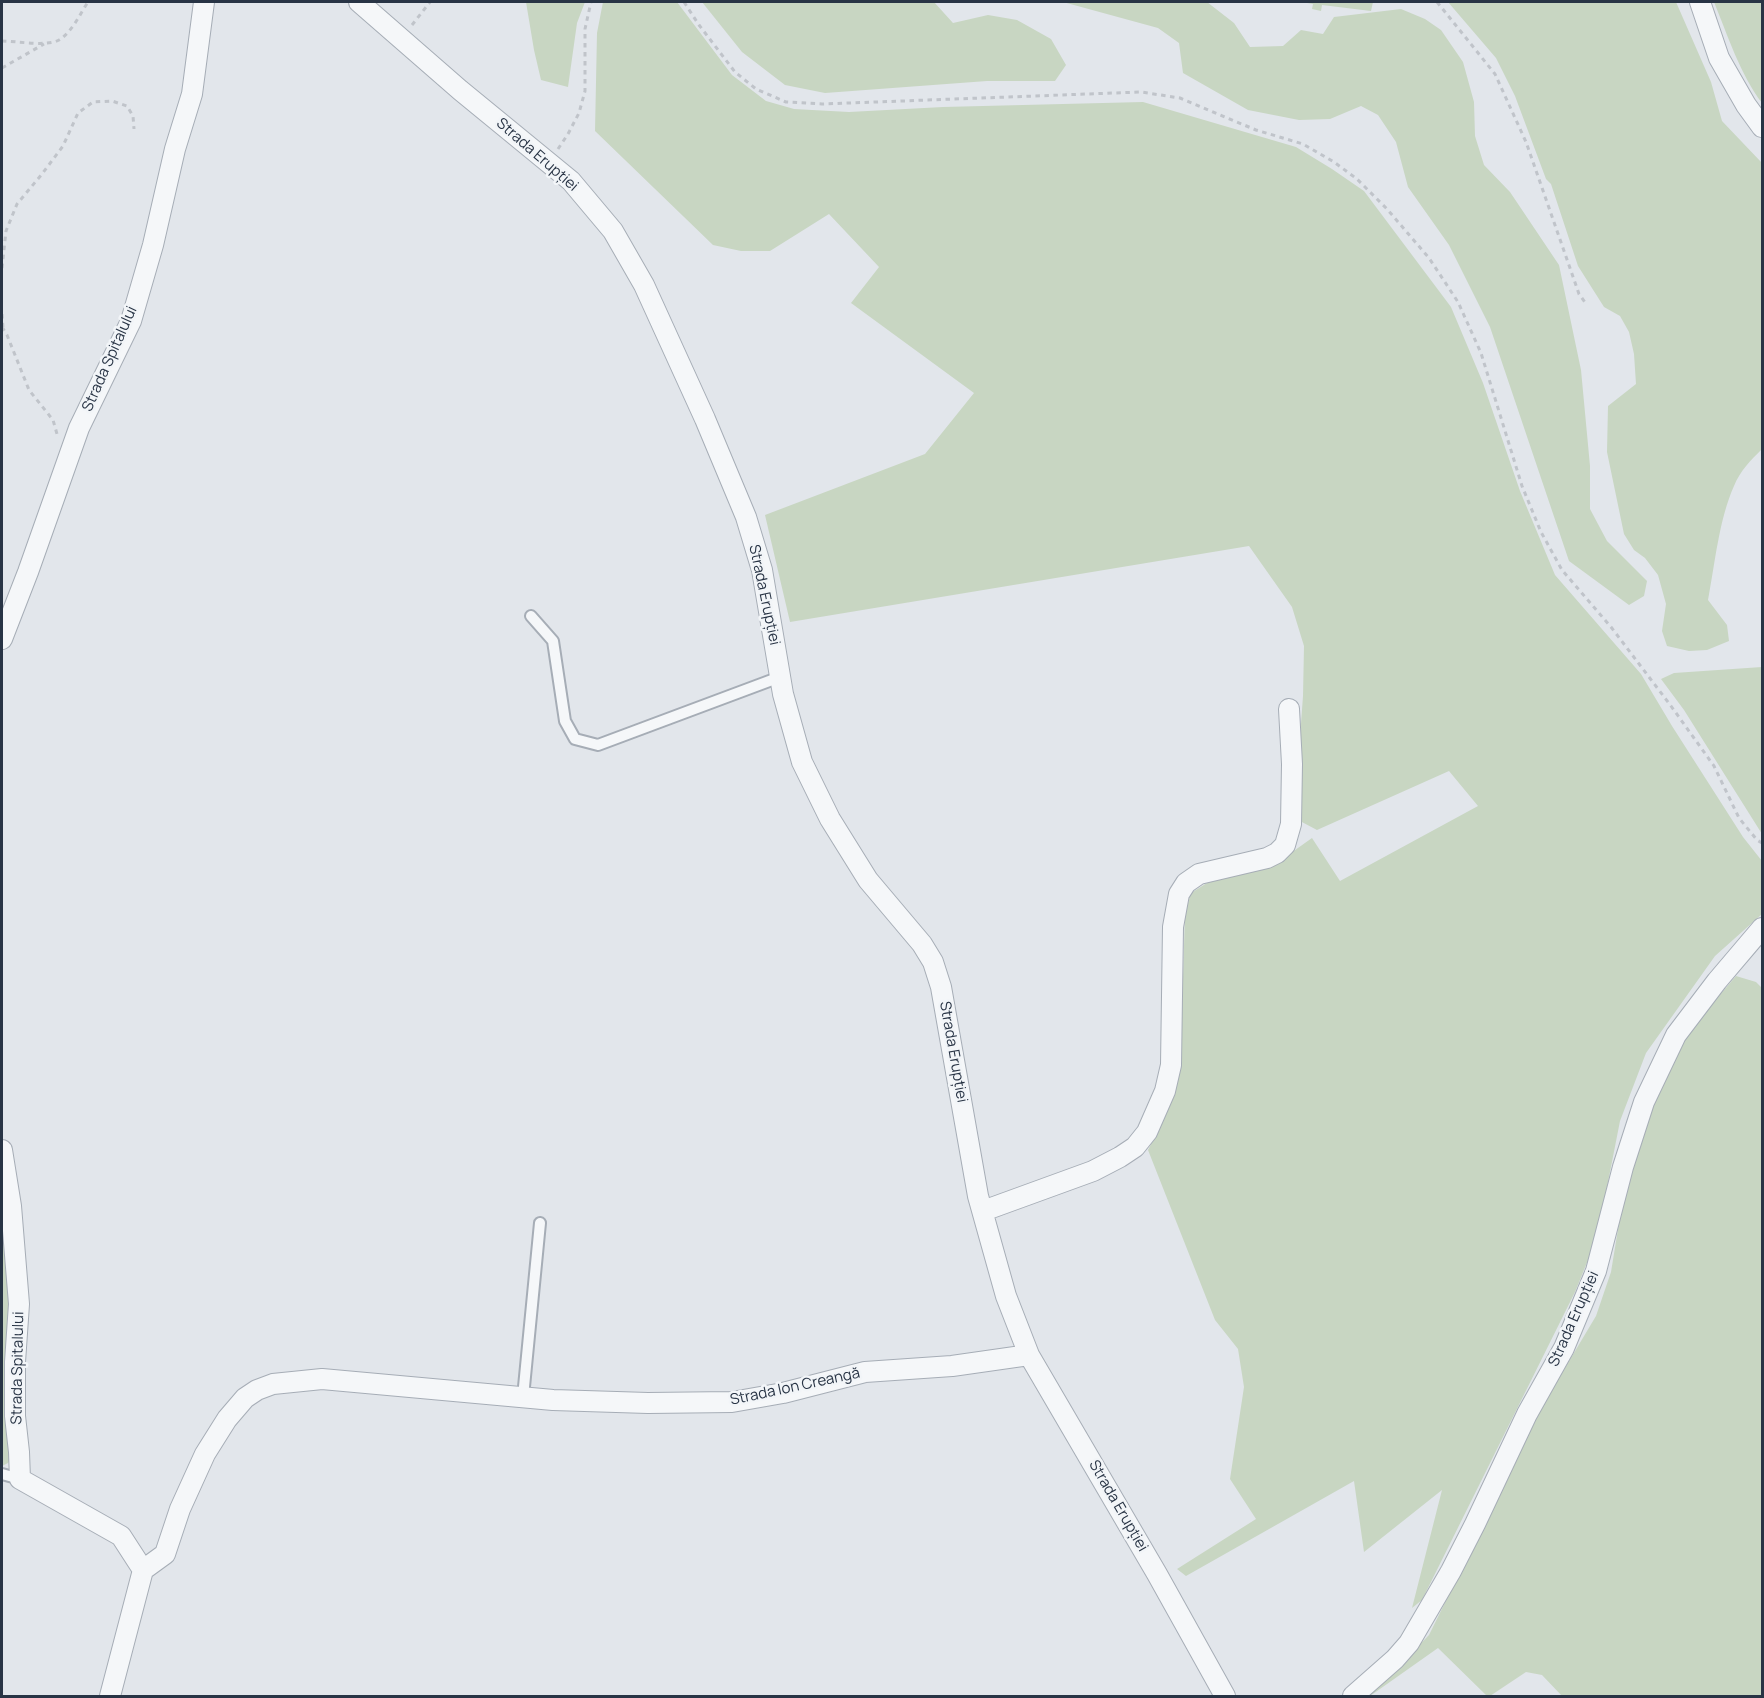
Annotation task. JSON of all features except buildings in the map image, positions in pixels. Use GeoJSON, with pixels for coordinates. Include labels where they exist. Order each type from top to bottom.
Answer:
{"type":"FeatureCollection","features":[{"type":"Feature","properties":{"kind":"street","name":"Strada Spitalului"},"geometry":{"type":"LineString","coordinates":[[2,639],[80,428],[131,321],[153,244],[175,149],[192,94],[204,2]]}},
{"type":"Feature","properties":{"kind":"street","name":"Strada Erupției"},"geometry":{"type":"LineString","coordinates":[[359,2],[460,90],[571,181],[613,231],[644,285],[705,419],[746,517],[762,570],[783,694],[802,762],[830,819],[867,880],[922,944],[933,962],[942,987],[978,1196],[1006,1296],[1029,1355],[1157,1574],[1225,1696]]}},
{"type":"Feature","properties":{"kind":"street"},"geometry":{"type":"LineString","coordinates":[[1700,2],[1719,58],[1762,128]]}},
{"type":"Feature","properties":{"kind":"street"},"geometry":{"type":"LineString","coordinates":[[983,1211],[1093,1172],[1135,1147],[1147,1132],[1165,1091],[1171,1065],[1173,927],[1179,894],[1186,883],[1199,874],[1267,858],[1277,853],[1285,845],[1291,824],[1293,764],[1289,710]]}},
{"type":"Feature","properties":{"kind":"street","name":"Strada Erupției"},"geometry":{"type":"LineString","coordinates":[[1353,1696],[1395,1659],[1409,1643],[1451,1571],[1476,1524],[1527,1414],[1563,1348],[1596,1271],[1623,1167],[1644,1102],[1676,1035],[1717,981],[1762,928]]}},
{"type":"Feature","properties":{"kind":"street","name":"Strada Spitalului"},"geometry":{"type":"LineString","coordinates":[[2,1150],[11,1206],[19,1304],[15,1362],[15,1416],[19,1452],[11,1476],[121,1536],[143,1570]]}},
{"type":"Feature","properties":{"kind":"street","name":"Strada Ion Creangă"},"geometry":{"type":"LineString","coordinates":[[143,1570],[165,1554],[180,1509],[205,1454],[227,1419],[245,1398],[273,1384],[322,1379],[554,1400],[648,1403],[732,1402],[783,1393],[865,1372],[952,1366],[1029,1355]]}},
{"type":"Feature","properties":{"kind":"street"},"geometry":{"type":"LineString","coordinates":[[110,1696],[143,1570]]}},
{"type":"Feature","properties":{"kind":"lane"},"geometry":{"type":"LineString","coordinates":[[531,616],[554,641],[565,721],[575,739],[598,745],[780,677]]}},
{"type":"Feature","properties":{"kind":"lane"},"geometry":{"type":"LineString","coordinates":[[523,1397],[540,1223]]}},
{"type":"Feature","properties":{"kind":"path"},"geometry":{"type":"LineString","coordinates":[[2,40],[45,43],[59,40],[71,28],[88,2]]}},
{"type":"Feature","properties":{"kind":"path"},"geometry":{"type":"LineString","coordinates":[[401,39],[430,2]]}},
{"type":"Feature","properties":{"kind":"path"},"geometry":{"type":"LineString","coordinates":[[548,162],[568,134],[579,113],[585,91],[585,29],[591,2]]}},
{"type":"Feature","properties":{"kind":"path"},"geometry":{"type":"LineString","coordinates":[[684,2],[735,72],[756,89],[786,102],[822,104],[1141,92],[1180,98],[1256,130],[1303,144],[1357,179],[1387,209],[1429,258],[1458,302],[1481,353],[1522,486],[1541,532],[1562,570],[1611,627],[1671,706],[1714,766],[1739,818],[1762,843]]}},
{"type":"Feature","properties":{"kind":"path"},"geometry":{"type":"LineString","coordinates":[[1437,2],[1495,74],[1526,142],[1579,294],[1587,305]]}},
{"type":"Feature","properties":{"kind":"path"},"geometry":{"type":"LineString","coordinates":[[2,68],[45,43]]}},
{"type":"Feature","properties":{"kind":"path"},"geometry":{"type":"LineString","coordinates":[[2,268],[6,231],[17,204],[63,146],[78,113],[93,102],[112,100],[127,106],[133,116],[134,129]]}},
{"type":"Feature","properties":{"kind":"path"},"geometry":{"type":"LineString","coordinates":[[2,314],[2,329],[29,390],[53,420],[68,460]]}},
{"type":"Feature","properties":{"kind":"green space"},"geometry":{"type":"Polygon","coordinates":[[[526,2],[585,2],[577,23],[568,87],[541,80],[526,2]]]}},
{"type":"Feature","properties":{"kind":"green space"},"geometry":{"type":"Polygon","coordinates":[[[603,2],[677,2],[732,75],[766,101],[794,109],[849,112],[943,107],[1143,102],[1296,147],[1364,191],[1451,307],[1483,383],[1520,491],[1555,575],[1641,674],[1743,837],[1762,861],[1762,914],[1715,956],[1646,1053],[1620,1121],[1597,1238],[1575,1292],[1422,1600],[1412,1608],[1442,1490],[1364,1552],[1354,1481],[1186,1576],[1177,1569],[1256,1519],[1230,1479],[1244,1387],[1238,1349],[1215,1320],[1148,1150],[1165,1117],[1180,1071],[1185,914],[1191,893],[1207,883],[1274,865],[1312,838],[1340,881],[1478,806],[1449,771],[1317,830],[1300,821],[1300,737],[1304,646],[1292,607],[1249,546],[790,622],[765,515],[925,454],[974,393],[851,303],[879,267],[829,214],[770,251],[741,251],[713,245],[595,131],[597,33],[603,2]]]}},
{"type":"Feature","properties":{"kind":"green space"},"geometry":{"type":"Polygon","coordinates":[[[702,2],[934,2],[953,23],[988,15],[1017,20],[1051,39],[1066,65],[1055,81],[987,81],[825,93],[785,85],[742,52],[702,2]]]}},
{"type":"Feature","properties":{"kind":"green space"},"geometry":{"type":"Polygon","coordinates":[[[1063,2],[1207,2],[1234,23],[1250,47],[1283,46],[1301,30],[1323,34],[1334,17],[1401,9],[1425,19],[1441,30],[1463,62],[1474,102],[1475,136],[1484,165],[1510,192],[1559,265],[1581,370],[1590,466],[1590,509],[1607,541],[1647,581],[1644,596],[1629,605],[1569,561],[1490,327],[1449,245],[1408,187],[1396,142],[1378,115],[1361,106],[1330,119],[1299,120],[1248,110],[1183,73],[1179,43],[1158,28],[1063,2]]]}},
{"type":"Feature","properties":{"kind":"green space"},"geometry":{"type":"Polygon","coordinates":[[[1301,2],[1373,2],[1371,11],[1322,5],[1321,11],[1312,9],[1313,4],[1301,2]]]}},
{"type":"Feature","properties":{"kind":"green space"},"geometry":{"type":"Polygon","coordinates":[[[1448,2],[1676,2],[1711,82],[1722,121],[1762,163],[1762,449],[1739,475],[1729,499],[1721,527],[1708,600],[1727,625],[1729,641],[1707,650],[1689,651],[1667,646],[1662,631],[1666,604],[1658,575],[1645,558],[1634,550],[1624,534],[1607,452],[1608,406],[1636,384],[1634,354],[1629,332],[1620,316],[1604,307],[1578,266],[1551,184],[1546,179],[1515,96],[1496,58],[1448,2]]]}},
{"type":"Feature","properties":{"kind":"green space"},"geometry":{"type":"Polygon","coordinates":[[[1714,2],[1762,2],[1762,103],[1741,67],[1714,2]]]}},
{"type":"Feature","properties":{"kind":"green space"},"geometry":{"type":"Polygon","coordinates":[[[1762,667],[1762,834],[1684,710],[1661,679],[1674,673],[1762,667]]]}},
{"type":"Feature","properties":{"kind":"green space"},"geometry":{"type":"Polygon","coordinates":[[[1736,976],[1756,982],[1762,988],[1762,1696],[1562,1696],[1542,1675],[1526,1672],[1487,1696],[1438,1648],[1367,1696],[1429,1635],[1544,1403],[1596,1316],[1611,1272],[1629,1162],[1666,1070],[1682,1039],[1736,976]]]}},
{"type":"Feature","properties":{"kind":"green space"},"geometry":{"type":"Polygon","coordinates":[[[2,1193],[13,1274],[11,1458],[2,1466],[2,1193]]]}}]}
